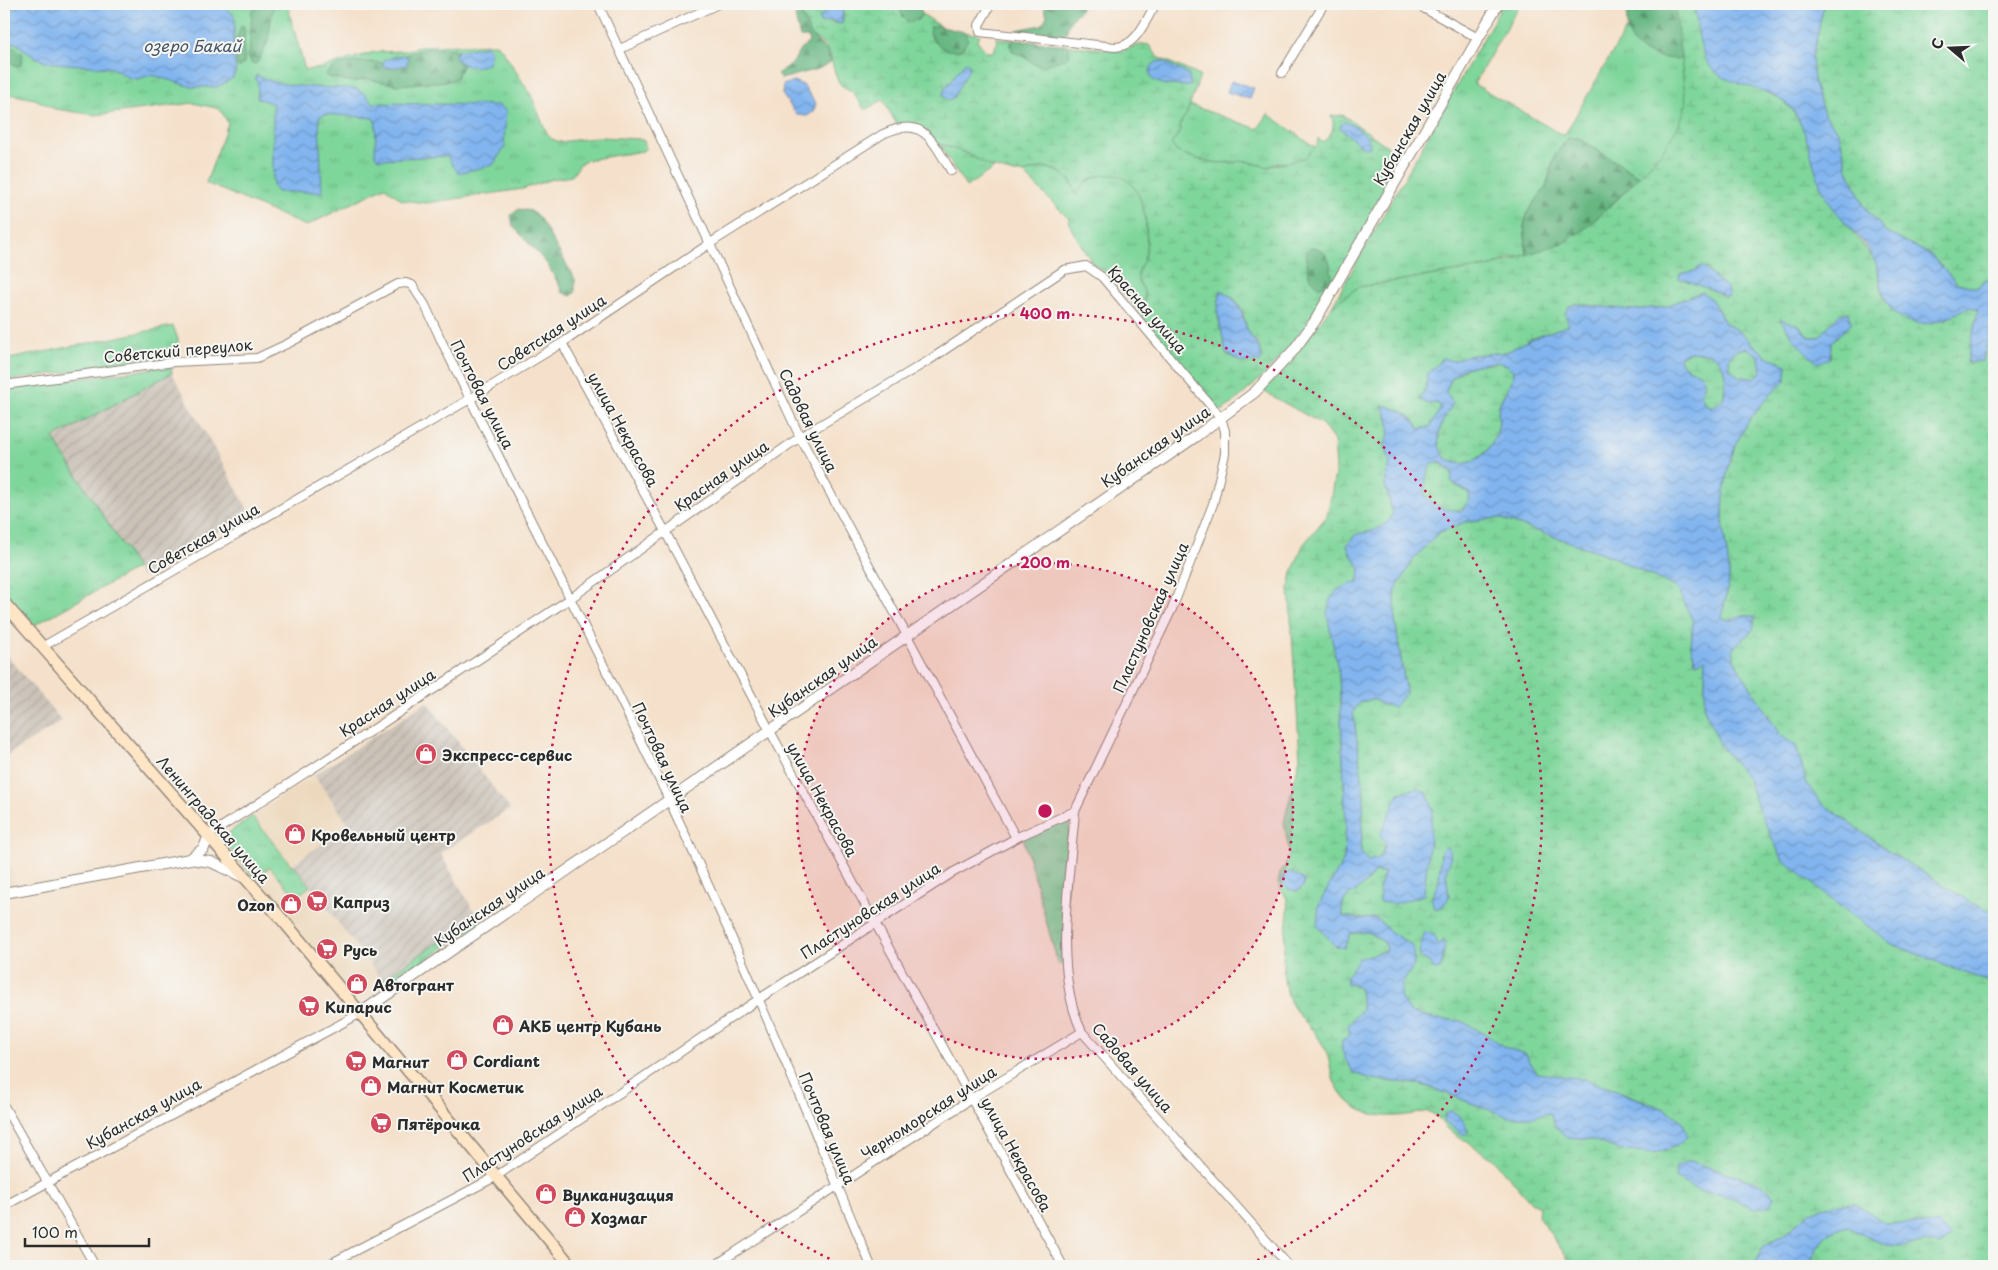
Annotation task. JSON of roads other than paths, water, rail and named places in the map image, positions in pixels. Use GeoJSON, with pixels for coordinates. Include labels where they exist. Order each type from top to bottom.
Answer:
{"type":"FeatureCollection","features":[{"type":"Feature","properties":{"kind":"main road","name":"Ленинградская улица"},"geometry":{"type":"LineString","coordinates":[[4,603],[246,878],[571,1266]]}},
{"type":"Feature","properties":{"kind":"street","name":"Садовая улица"},"geometry":{"type":"LineString","coordinates":[[598,4],[800,437],[1016,838]]}},
{"type":"Feature","properties":{"kind":"street"},"geometry":{"type":"LineString","coordinates":[[620,49],[718,4]]}},
{"type":"Feature","properties":{"kind":"street"},"geometry":{"type":"LineString","coordinates":[[991,4],[979,25],[980,32],[1114,47],[1130,43],[1156,4]]}},
{"type":"Feature","properties":{"kind":"street"},"geometry":{"type":"LineString","coordinates":[[1282,73],[1324,4]]}},
{"type":"Feature","properties":{"kind":"street"},"geometry":{"type":"LineString","coordinates":[[1416,4],[1478,38]]}},
{"type":"Feature","properties":{"kind":"street","name":"Кубанская улица"},"geometry":{"type":"LineString","coordinates":[[4,1206],[358,1014],[669,801],[1243,402],[1268,379],[1293,351],[1315,321],[1498,4]]}},
{"type":"Feature","properties":{"kind":"street","name":"Советская улица"},"geometry":{"type":"LineString","coordinates":[[42,646],[470,399],[562,343],[709,244],[873,140],[900,127],[914,126],[922,130],[934,142],[951,171]]}},
{"type":"Feature","properties":{"kind":"street","name":"Красная улица"},"geometry":{"type":"LineString","coordinates":[[209,835],[572,598],[800,437],[928,360],[1057,273],[1079,266],[1090,268],[1102,277],[1221,418]]}},
{"type":"Feature","properties":{"kind":"street","name":"Советский переулок"},"geometry":{"type":"LineString","coordinates":[[4,385],[174,362],[257,358],[289,343],[398,284]]}},
{"type":"Feature","properties":{"kind":"street","name":"Почтовая улица"},"geometry":{"type":"LineString","coordinates":[[398,284],[410,284],[421,297],[470,399],[572,598],[669,801],[759,1000],[871,1266]]}},
{"type":"Feature","properties":{"kind":"street","name":"улица Некрасова"},"geometry":{"type":"LineString","coordinates":[[562,343],[666,533],[770,731],[1063,1266]]}},
{"type":"Feature","properties":{"kind":"street","name":"Пластуновская улица"},"geometry":{"type":"LineString","coordinates":[[326,1266],[495,1177],[952,873],[1016,838],[1075,811],[1172,608],[1213,504],[1225,454],[1225,431],[1221,418]]}},
{"type":"Feature","properties":{"kind":"street","name":"Садовая улица"},"geometry":{"type":"LineString","coordinates":[[1075,811],[1067,918],[1066,968],[1073,1011],[1082,1032],[1289,1266]]}},
{"type":"Feature","properties":{"kind":"street"},"geometry":{"type":"LineString","coordinates":[[190,859],[204,848],[209,835]]}},
{"type":"Feature","properties":{"kind":"street"},"geometry":{"type":"LineString","coordinates":[[4,893],[190,859],[211,862],[246,878]]}},
{"type":"Feature","properties":{"kind":"street","name":"Черноморская улица"},"geometry":{"type":"LineString","coordinates":[[714,1266],[971,1099],[1082,1032]]}},
{"type":"Feature","properties":{"kind":"street"},"geometry":{"type":"LineString","coordinates":[[4,1106],[95,1266]]}},
{"type":"Feature","properties":{"kind":"water","name":"озеро Бакай"},"geometry":{"type":"Polygon","coordinates":[[[4,4],[219,4],[233,14],[235,20],[233,52],[236,70],[233,78],[217,87],[192,87],[152,75],[137,79],[129,78],[112,68],[45,62],[30,54],[16,43],[4,42],[4,4]]]}},
{"type":"Feature","properties":{"kind":"water"},"geometry":{"type":"Polygon","coordinates":[[[834,4],[843,4],[842,24],[830,21],[820,23],[819,18],[834,4]]]}},
{"type":"Feature","properties":{"kind":"water"},"geometry":{"type":"Polygon","coordinates":[[[1694,4],[1824,4],[1812,58],[1814,84],[1824,114],[1839,133],[1847,167],[1864,206],[1886,232],[1931,255],[1957,283],[1977,288],[1986,280],[1994,280],[1994,328],[1992,328],[1982,361],[1967,363],[1978,310],[1969,307],[1937,322],[1920,323],[1902,318],[1889,307],[1883,293],[1878,269],[1870,252],[1858,235],[1836,212],[1825,195],[1797,116],[1776,97],[1723,77],[1713,70],[1706,60],[1701,47],[1694,4]]]}},
{"type":"Feature","properties":{"kind":"water"},"geometry":{"type":"Polygon","coordinates":[[[487,46],[491,52],[488,64],[470,66],[462,64],[455,58],[457,51],[487,46]]]}},
{"type":"Feature","properties":{"kind":"water"},"geometry":{"type":"Polygon","coordinates":[[[402,55],[408,57],[407,65],[392,68],[382,67],[384,60],[402,55]]]}},
{"type":"Feature","properties":{"kind":"water"},"geometry":{"type":"Polygon","coordinates":[[[1162,61],[1188,74],[1191,83],[1189,86],[1166,85],[1154,81],[1150,73],[1151,68],[1156,62],[1162,61]]]}},
{"type":"Feature","properties":{"kind":"water"},"geometry":{"type":"Polygon","coordinates":[[[965,62],[970,65],[969,69],[953,98],[948,100],[943,96],[944,90],[965,62]]]}},
{"type":"Feature","properties":{"kind":"water"},"geometry":{"type":"Polygon","coordinates":[[[256,75],[268,80],[293,85],[356,89],[365,94],[372,103],[498,105],[506,111],[504,143],[506,145],[493,165],[458,173],[447,156],[378,159],[375,155],[376,123],[373,118],[325,114],[319,117],[322,192],[277,192],[273,186],[273,104],[257,98],[258,83],[255,79],[256,75]]]}},
{"type":"Feature","properties":{"kind":"water"},"geometry":{"type":"Polygon","coordinates":[[[793,81],[803,85],[816,104],[813,112],[807,116],[797,115],[782,94],[783,85],[793,81]]]}},
{"type":"Feature","properties":{"kind":"water"},"geometry":{"type":"Polygon","coordinates":[[[1231,81],[1254,88],[1250,99],[1227,92],[1231,81]]]}},
{"type":"Feature","properties":{"kind":"water"},"geometry":{"type":"Polygon","coordinates":[[[1344,122],[1361,131],[1368,139],[1370,147],[1363,147],[1341,129],[1340,126],[1344,122]]]}},
{"type":"Feature","properties":{"kind":"water"},"geometry":{"type":"Polygon","coordinates":[[[1701,266],[1727,288],[1729,296],[1725,297],[1679,278],[1680,274],[1694,271],[1701,266]]]}},
{"type":"Feature","properties":{"kind":"water"},"geometry":{"type":"Polygon","coordinates":[[[1221,290],[1234,300],[1240,308],[1248,331],[1261,353],[1262,358],[1260,362],[1240,362],[1226,353],[1217,310],[1221,290]]]}},
{"type":"Feature","properties":{"kind":"water"},"geometry":{"type":"Polygon","coordinates":[[[1702,292],[1712,300],[1725,323],[1740,332],[1766,356],[1787,365],[1785,381],[1756,411],[1737,442],[1726,477],[1723,519],[1729,576],[1721,617],[1730,621],[1743,615],[1755,617],[1753,630],[1733,648],[1734,660],[1780,735],[1796,746],[1807,784],[1820,802],[1894,855],[1972,903],[1994,912],[1994,984],[1892,944],[1836,903],[1782,859],[1762,817],[1747,778],[1721,746],[1704,708],[1706,659],[1696,663],[1691,647],[1693,621],[1677,588],[1611,556],[1499,518],[1467,521],[1438,533],[1413,560],[1395,591],[1395,620],[1406,693],[1394,707],[1381,704],[1373,699],[1360,702],[1353,712],[1364,793],[1361,852],[1368,861],[1379,858],[1386,845],[1380,835],[1399,793],[1418,788],[1427,793],[1433,808],[1424,895],[1394,904],[1380,902],[1379,888],[1385,872],[1374,872],[1364,885],[1345,900],[1342,909],[1343,916],[1360,919],[1376,918],[1391,932],[1413,946],[1414,965],[1402,984],[1400,997],[1410,1012],[1436,1019],[1461,1021],[1504,1047],[1525,1054],[1537,1073],[1584,1079],[1667,1110],[1682,1121],[1688,1136],[1677,1146],[1653,1154],[1620,1150],[1590,1139],[1566,1137],[1555,1125],[1550,1113],[1532,1117],[1508,1117],[1424,1085],[1372,1079],[1354,1073],[1343,1054],[1342,1040],[1350,1035],[1348,1026],[1362,1009],[1360,989],[1354,984],[1347,985],[1346,977],[1359,958],[1386,951],[1385,943],[1368,932],[1351,933],[1344,948],[1335,946],[1317,925],[1319,904],[1344,859],[1346,824],[1339,675],[1327,614],[1330,600],[1337,590],[1358,581],[1360,575],[1359,566],[1347,545],[1355,535],[1382,527],[1393,514],[1385,485],[1390,464],[1385,444],[1389,433],[1389,424],[1382,405],[1399,410],[1409,416],[1419,429],[1430,427],[1441,408],[1438,403],[1428,404],[1420,399],[1426,387],[1427,375],[1443,358],[1453,361],[1465,356],[1507,352],[1531,339],[1569,325],[1565,314],[1569,306],[1576,304],[1631,310],[1664,307],[1702,292]],[[1747,348],[1736,350],[1729,358],[1730,368],[1739,377],[1754,378],[1762,371],[1758,355],[1747,348]],[[1690,352],[1682,355],[1679,361],[1701,374],[1705,383],[1701,395],[1704,403],[1712,407],[1722,401],[1726,382],[1723,368],[1716,358],[1708,353],[1690,352]],[[1497,362],[1465,368],[1453,377],[1446,392],[1453,404],[1441,425],[1439,442],[1443,455],[1453,462],[1465,463],[1478,459],[1490,447],[1498,429],[1499,406],[1513,376],[1513,371],[1507,365],[1497,362]],[[1434,463],[1426,478],[1425,496],[1433,504],[1441,508],[1461,511],[1470,500],[1469,493],[1451,481],[1453,473],[1442,463],[1434,463]]]}},
{"type":"Feature","properties":{"kind":"water"},"geometry":{"type":"Polygon","coordinates":[[[1849,312],[1851,324],[1831,342],[1830,358],[1817,363],[1795,341],[1780,319],[1798,325],[1809,337],[1819,337],[1838,315],[1849,312]]]}},
{"type":"Feature","properties":{"kind":"water"},"geometry":{"type":"Polygon","coordinates":[[[1446,846],[1450,851],[1451,858],[1446,873],[1449,897],[1444,905],[1438,909],[1433,907],[1432,898],[1439,881],[1441,852],[1446,846]]]}},
{"type":"Feature","properties":{"kind":"water"},"geometry":{"type":"Polygon","coordinates":[[[1290,872],[1304,880],[1303,887],[1297,891],[1288,889],[1282,882],[1284,875],[1290,872]]]}},
{"type":"Feature","properties":{"kind":"water"},"geometry":{"type":"Polygon","coordinates":[[[1425,931],[1435,936],[1436,943],[1440,944],[1444,940],[1445,945],[1441,968],[1437,970],[1433,969],[1429,962],[1421,958],[1419,952],[1425,931]]]}},
{"type":"Feature","properties":{"kind":"water"},"geometry":{"type":"Polygon","coordinates":[[[1451,1111],[1464,1122],[1468,1131],[1464,1135],[1444,1121],[1445,1114],[1451,1111]]]}},
{"type":"Feature","properties":{"kind":"water"},"geometry":{"type":"Polygon","coordinates":[[[1689,1161],[1762,1184],[1774,1196],[1769,1207],[1754,1208],[1727,1196],[1699,1191],[1675,1178],[1676,1167],[1689,1161]]]}},
{"type":"Feature","properties":{"kind":"water"},"geometry":{"type":"Polygon","coordinates":[[[1855,1203],[1885,1223],[1939,1225],[1951,1236],[1940,1245],[1924,1242],[1895,1246],[1874,1240],[1847,1226],[1832,1232],[1822,1240],[1810,1266],[1753,1266],[1763,1247],[1784,1235],[1810,1212],[1835,1204],[1855,1203]]]}},
{"type":"Feature","properties":{"kind":"place","name":"Экспресс-сервис"},"geometry":{"type":"Point","coordinates":[426,754]}},
{"type":"Feature","properties":{"kind":"place","name":"Кровельный центр"},"geometry":{"type":"Point","coordinates":[295,834]}},
{"type":"Feature","properties":{"kind":"place","name":"Каприз"},"geometry":{"type":"Point","coordinates":[317,901]}},
{"type":"Feature","properties":{"kind":"place","name":"Ozon"},"geometry":{"type":"Point","coordinates":[291,904]}},
{"type":"Feature","properties":{"kind":"place","name":"Русь"},"geometry":{"type":"Point","coordinates":[327,949]}},
{"type":"Feature","properties":{"kind":"place","name":"Автогрант"},"geometry":{"type":"Point","coordinates":[357,984]}},
{"type":"Feature","properties":{"kind":"place","name":"Кипарис"},"geometry":{"type":"Point","coordinates":[309,1006]}},
{"type":"Feature","properties":{"kind":"place","name":"АКБ центр Кубань"},"geometry":{"type":"Point","coordinates":[503,1025]}},
{"type":"Feature","properties":{"kind":"place","name":"Cordiant"},"geometry":{"type":"Point","coordinates":[457,1060]}},
{"type":"Feature","properties":{"kind":"place","name":"Магнит"},"geometry":{"type":"Point","coordinates":[356,1061]}},
{"type":"Feature","properties":{"kind":"place","name":"Магнит Косметик"},"geometry":{"type":"Point","coordinates":[371,1086]}},
{"type":"Feature","properties":{"kind":"place","name":"Пятёрочка"},"geometry":{"type":"Point","coordinates":[381,1123]}},
{"type":"Feature","properties":{"kind":"place","name":"Вулканизация"},"geometry":{"type":"Point","coordinates":[546,1194]}},
{"type":"Feature","properties":{"kind":"place","name":"Хозмаг"},"geometry":{"type":"Point","coordinates":[575,1217]}}]}
